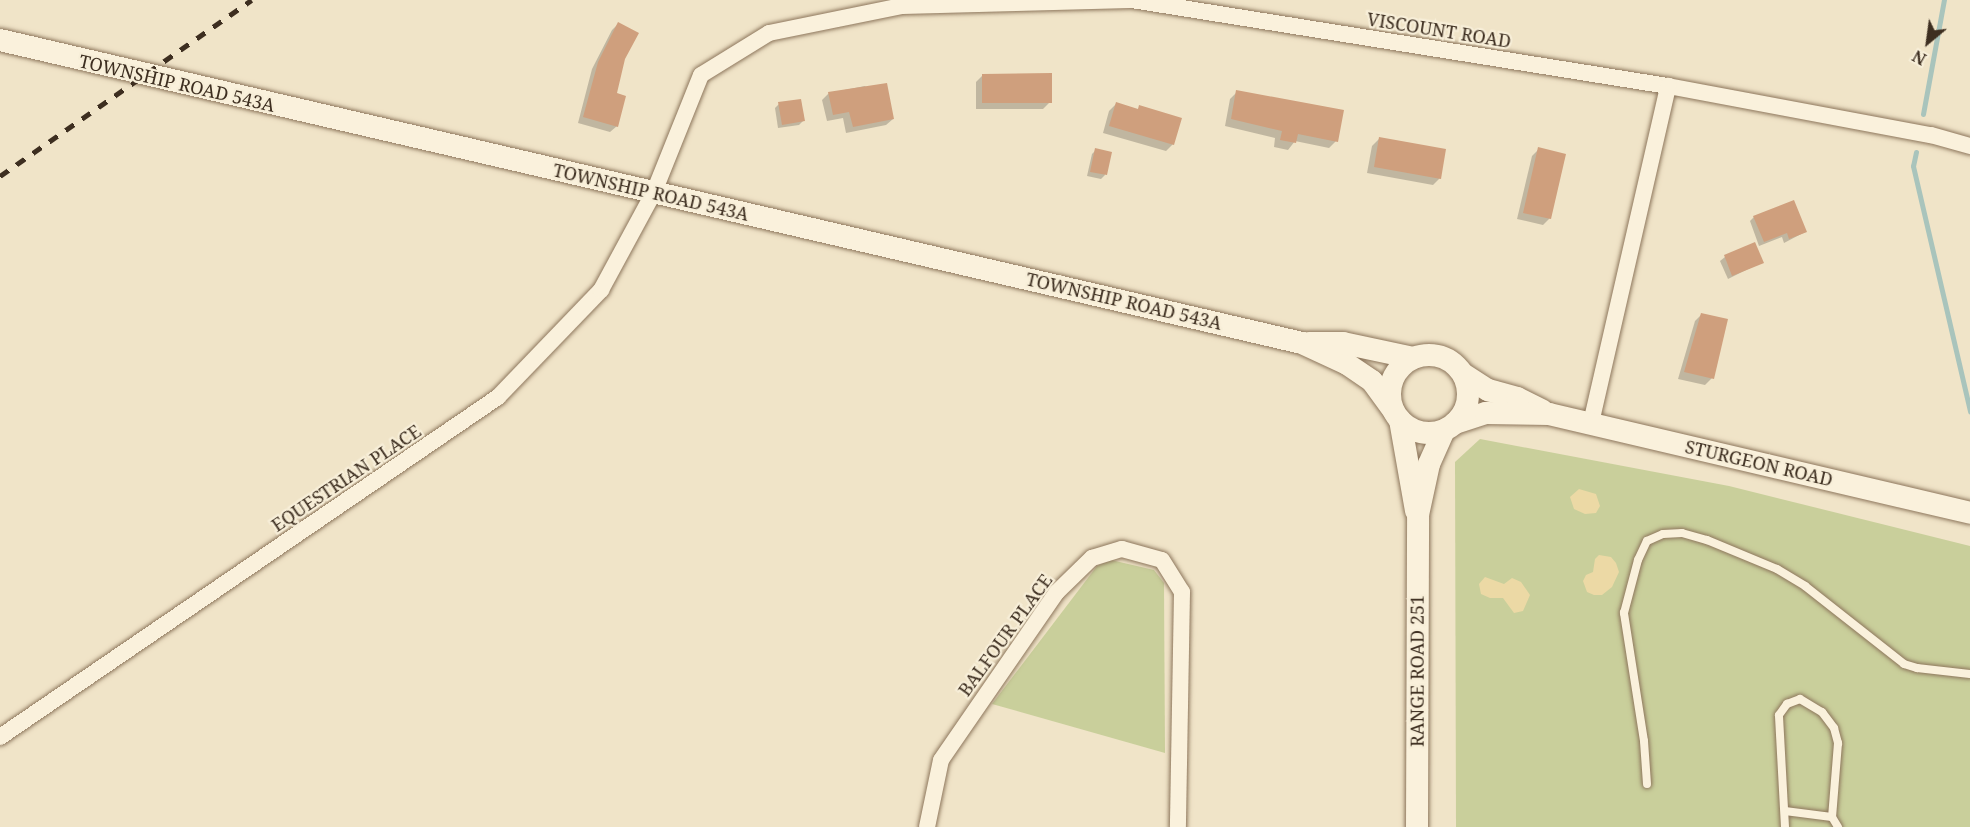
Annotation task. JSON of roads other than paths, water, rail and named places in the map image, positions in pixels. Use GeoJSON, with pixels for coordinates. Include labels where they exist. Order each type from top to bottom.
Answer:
{"type":"FeatureCollection","features":[{"type":"Feature","properties":{"kind":"main road","name":"TOWNSHIP ROAD 543A"},"geometry":{"type":"LineString","coordinates":[[0,40],[1302,342],[1343,343],[1413,358]]}},
{"type":"Feature","properties":{"kind":"main road","name":"TOWNSHIP ROAD 543A"},"geometry":{"type":"LineString","coordinates":[[1302,342],[1347,364],[1372,381],[1397,415]]}},
{"type":"Feature","properties":{"kind":"main road"},"geometry":{"type":"LineString","coordinates":[[1435,355],[1455,365],[1463,374],[1468,400],[1463,413],[1449,426],[1421,432],[1397,415],[1390,398],[1395,375],[1413,358],[1435,355]]}},
{"type":"Feature","properties":{"kind":"main road","name":"STURGEON ROAD"},"geometry":{"type":"LineString","coordinates":[[1463,374],[1488,390],[1517,398],[1549,414]]}},
{"type":"Feature","properties":{"kind":"main road","name":"STURGEON ROAD"},"geometry":{"type":"LineString","coordinates":[[1449,426],[1486,413],[1549,414],[1970,513]]}},
{"type":"Feature","properties":{"kind":"main road","name":"RANGE ROAD 251"},"geometry":{"type":"LineString","coordinates":[[1397,415],[1408,477],[1418,515]]}},
{"type":"Feature","properties":{"kind":"main road","name":"RANGE ROAD 251"},"geometry":{"type":"LineString","coordinates":[[1417,827],[1418,515],[1429,464],[1449,426]]}},
{"type":"Feature","properties":{"kind":"street","name":"VISCOUNT ROAD"},"geometry":{"type":"LineString","coordinates":[[654,192],[701,75],[769,33],[902,6],[1131,0],[1668,86],[1932,135],[1970,146]]}},
{"type":"Feature","properties":{"kind":"street"},"geometry":{"type":"LineString","coordinates":[[1592,423],[1668,86]]}},
{"type":"Feature","properties":{"kind":"street","name":"EQUESTRIAN PLACE"},"geometry":{"type":"LineString","coordinates":[[0,737],[498,397],[601,291],[654,192]]}},
{"type":"Feature","properties":{"kind":"street","name":"BALFOUR PLACE"},"geometry":{"type":"LineString","coordinates":[[927,827],[941,760],[1057,592],[1092,558],[1122,549],[1162,560],[1182,592],[1178,827]]}},
{"type":"Feature","properties":{"kind":"lane"},"geometry":{"type":"LineString","coordinates":[[1647,784],[1644,741],[1624,613],[1638,560],[1647,541],[1663,534],[1682,533],[1707,540],[1777,569],[1805,586],[1904,664],[1917,668],[1970,674]]}},
{"type":"Feature","properties":{"kind":"lane"},"geometry":{"type":"LineString","coordinates":[[1785,827],[1779,715],[1787,704],[1800,699],[1822,712],[1836,736],[1838,743],[1832,817],[1838,827]]}},
{"type":"Feature","properties":{"kind":"lane"},"geometry":{"type":"LineString","coordinates":[[1785,811],[1832,817]]}},
{"type":"Feature","properties":{"kind":"waterway"},"geometry":{"type":"LineString","coordinates":[[1923,114],[1944,0]]}},
{"type":"Feature","properties":{"kind":"waterway"},"geometry":{"type":"LineString","coordinates":[[1916,152],[1913,166],[1970,411]]}},
{"type":"Feature","properties":{"kind":"railway"},"geometry":{"type":"LineString","coordinates":[[0,176],[251,0]]}}]}
